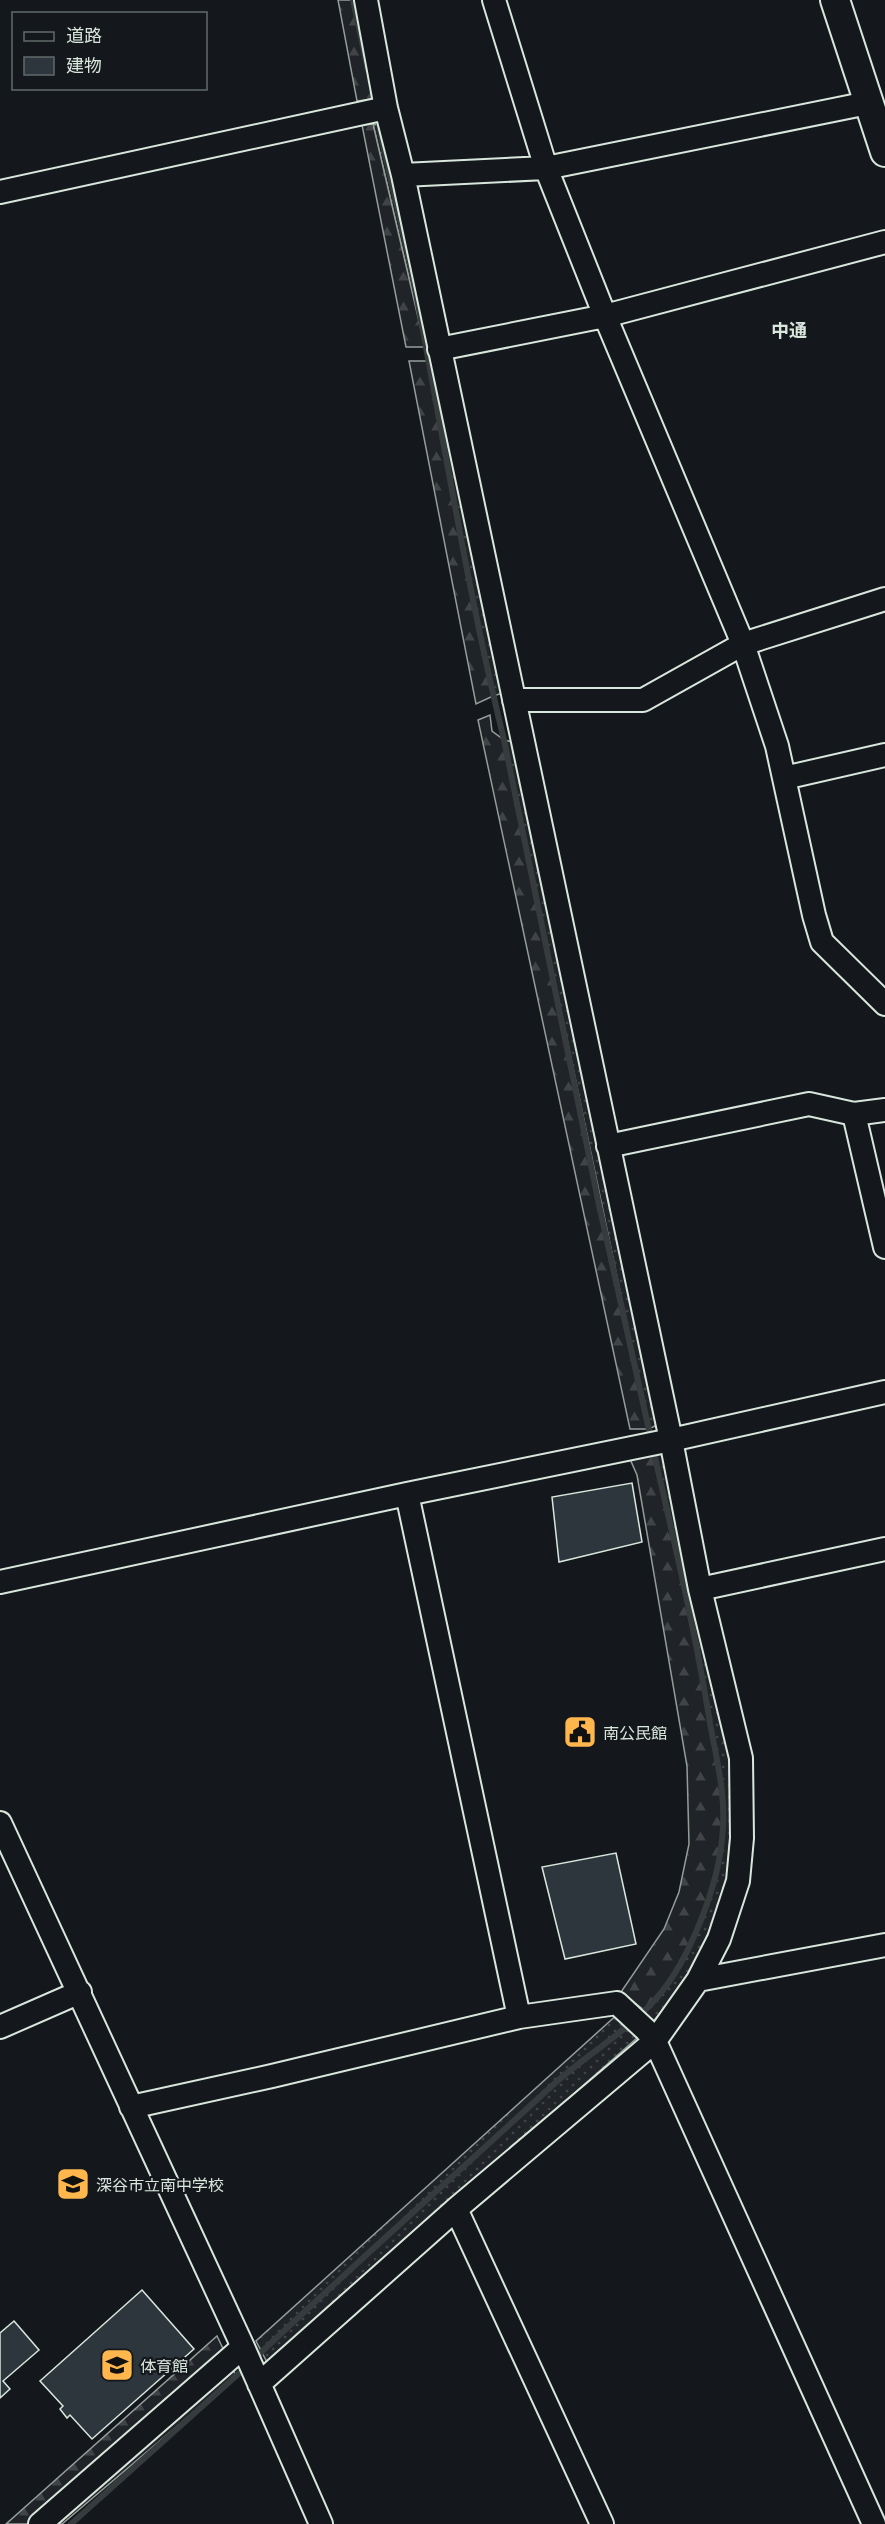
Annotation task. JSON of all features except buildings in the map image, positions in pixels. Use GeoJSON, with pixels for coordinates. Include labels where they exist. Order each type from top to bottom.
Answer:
{"type":"FeatureCollection","features":[{"type":"Feature","properties":{"kind":"main road"},"geometry":{"type":"LineString","coordinates":[[836,0],[868,103],[883,142]]}},
{"type":"Feature","properties":{"kind":"street"},"geometry":{"type":"LineString","coordinates":[[259,2384],[650,2036],[698,1980],[719,1939],[738,1881],[742,1838],[741,1758],[700,1589],[671,1440],[440,349],[403,175],[386,108],[366,0]]}},
{"type":"Feature","properties":{"kind":"street"},"geometry":{"type":"LineString","coordinates":[[494,0],[546,168],[605,316],[743,644],[777,746],[822,942],[885,1004]]}},
{"type":"Feature","properties":{"kind":"street"},"geometry":{"type":"LineString","coordinates":[[403,175],[546,168],[868,103]]}},
{"type":"Feature","properties":{"kind":"street"},"geometry":{"type":"LineString","coordinates":[[0,192],[386,108]]}},
{"type":"Feature","properties":{"kind":"street"},"geometry":{"type":"LineString","coordinates":[[440,349],[605,316],[885,242]]}},
{"type":"Feature","properties":{"kind":"street"},"geometry":{"type":"LineString","coordinates":[[514,700],[643,700],[743,644],[885,599]]}},
{"type":"Feature","properties":{"kind":"street"},"geometry":{"type":"LineString","coordinates":[[784,778],[885,755]]}},
{"type":"Feature","properties":{"kind":"street"},"geometry":{"type":"LineString","coordinates":[[608,1146],[809,1104],[854,1114],[885,1110]]}},
{"type":"Feature","properties":{"kind":"street"},"geometry":{"type":"LineString","coordinates":[[854,1114],[885,1247]]}},
{"type":"Feature","properties":{"kind":"street"},"geometry":{"type":"LineString","coordinates":[[0,1582],[407,1494],[671,1440],[885,1392]]}},
{"type":"Feature","properties":{"kind":"street"},"geometry":{"type":"LineString","coordinates":[[407,1494],[519,2017]]}},
{"type":"Feature","properties":{"kind":"street"},"geometry":{"type":"LineString","coordinates":[[700,1589],[885,1549]]}},
{"type":"Feature","properties":{"kind":"street"},"geometry":{"type":"LineString","coordinates":[[0,1823],[243,2347],[321,2524]]}},
{"type":"Feature","properties":{"kind":"street"},"geometry":{"type":"LineString","coordinates":[[698,1980],[885,1945]]}},
{"type":"Feature","properties":{"kind":"street"},"geometry":{"type":"LineString","coordinates":[[0,2027],[80,1992]]}},
{"type":"Feature","properties":{"kind":"street"},"geometry":{"type":"LineString","coordinates":[[131,2107],[519,2017],[617,2003],[650,2036],[874,2524]]}},
{"type":"Feature","properties":{"kind":"street"},"geometry":{"type":"LineString","coordinates":[[456,2209],[602,2524]]}},
{"type":"Feature","properties":{"kind":"street"},"geometry":{"type":"LineString","coordinates":[[40,2524],[243,2347]]}},
{"type":"Feature","properties":{"kind":"green space"},"geometry":{"type":"Polygon","coordinates":[[[338,0],[353,0],[374,99],[357,101],[338,0]]]}},
{"type":"Feature","properties":{"kind":"green space"},"geometry":{"type":"Polygon","coordinates":[[[373,124],[385,127],[430,348],[425,347],[373,124]]]}},
{"type":"Feature","properties":{"kind":"green space"},"geometry":{"type":"Polygon","coordinates":[[[373,124],[425,347],[406,347],[362,125],[373,124]]]}},
{"type":"Feature","properties":{"kind":"green space"},"geometry":{"type":"Polygon","coordinates":[[[435,360],[503,693],[493,696],[428,361],[435,360]]]}},
{"type":"Feature","properties":{"kind":"green space"},"geometry":{"type":"Polygon","coordinates":[[[409,361],[428,361],[493,696],[476,704],[409,361]]]}},
{"type":"Feature","properties":{"kind":"green space"},"geometry":{"type":"Polygon","coordinates":[[[490,715],[492,731],[504,740],[599,1205],[649,1429],[630,1429],[478,720],[490,715]]]}},
{"type":"Feature","properties":{"kind":"green space"},"geometry":{"type":"Polygon","coordinates":[[[504,740],[517,743],[659,1424],[649,1429],[504,740]]]}},
{"type":"Feature","properties":{"kind":"green space"},"geometry":{"type":"Polygon","coordinates":[[[667,1452],[734,1759],[730,1879],[690,1978],[646,2030],[268,2364],[256,2341],[620,2012],[633,2023],[662,1991],[699,1921],[715,1875],[722,1840],[724,1795],[698,1645],[655,1455],[667,1452]]]}},
{"type":"Feature","properties":{"kind":"green space"},"geometry":{"type":"Polygon","coordinates":[[[655,1455],[705,1693],[721,1783],[723,1825],[720,1852],[712,1884],[690,1950],[675,1974],[644,2010],[621,1992],[664,1929],[679,1892],[689,1844],[687,1766],[637,1475],[630,1459],[655,1455]]]}},
{"type":"Feature","properties":{"kind":"green space"},"geometry":{"type":"Polygon","coordinates":[[[217,2336],[236,2376],[62,2524],[6,2524],[217,2336]]]}},
{"type":"Feature","properties":{"kind":"waterway"},"geometry":{"type":"LineString","coordinates":[[353,0],[368,70]]}},
{"type":"Feature","properties":{"kind":"waterway"},"geometry":{"type":"LineString","coordinates":[[379,124],[416,293],[479,629],[504,740],[599,1205],[651,1439]]}},
{"type":"Feature","properties":{"kind":"waterway"},"geometry":{"type":"LineString","coordinates":[[253,2360],[554,2084],[639,2016],[664,1989],[694,1937],[709,1897],[720,1857],[723,1824],[722,1795],[691,1619],[653,1449]]}},
{"type":"Feature","properties":{"kind":"waterway"},"geometry":{"type":"LineString","coordinates":[[71,2524],[246,2367]]}},
{"type":"Feature","properties":{"kind":"place","name":"南公民館"},"geometry":{"type":"Point","coordinates":[580,1732]}},
{"type":"Feature","properties":{"kind":"place","name":"深谷市立南中学校"},"geometry":{"type":"Point","coordinates":[73,2184]}},
{"type":"Feature","properties":{"kind":"place","name":"体育館"},"geometry":{"type":"Point","coordinates":[117,2365]}},
{"type":"Feature","properties":{"kind":"district","name":"中通"},"geometry":{"type":"Point","coordinates":[789,329]}}]}
